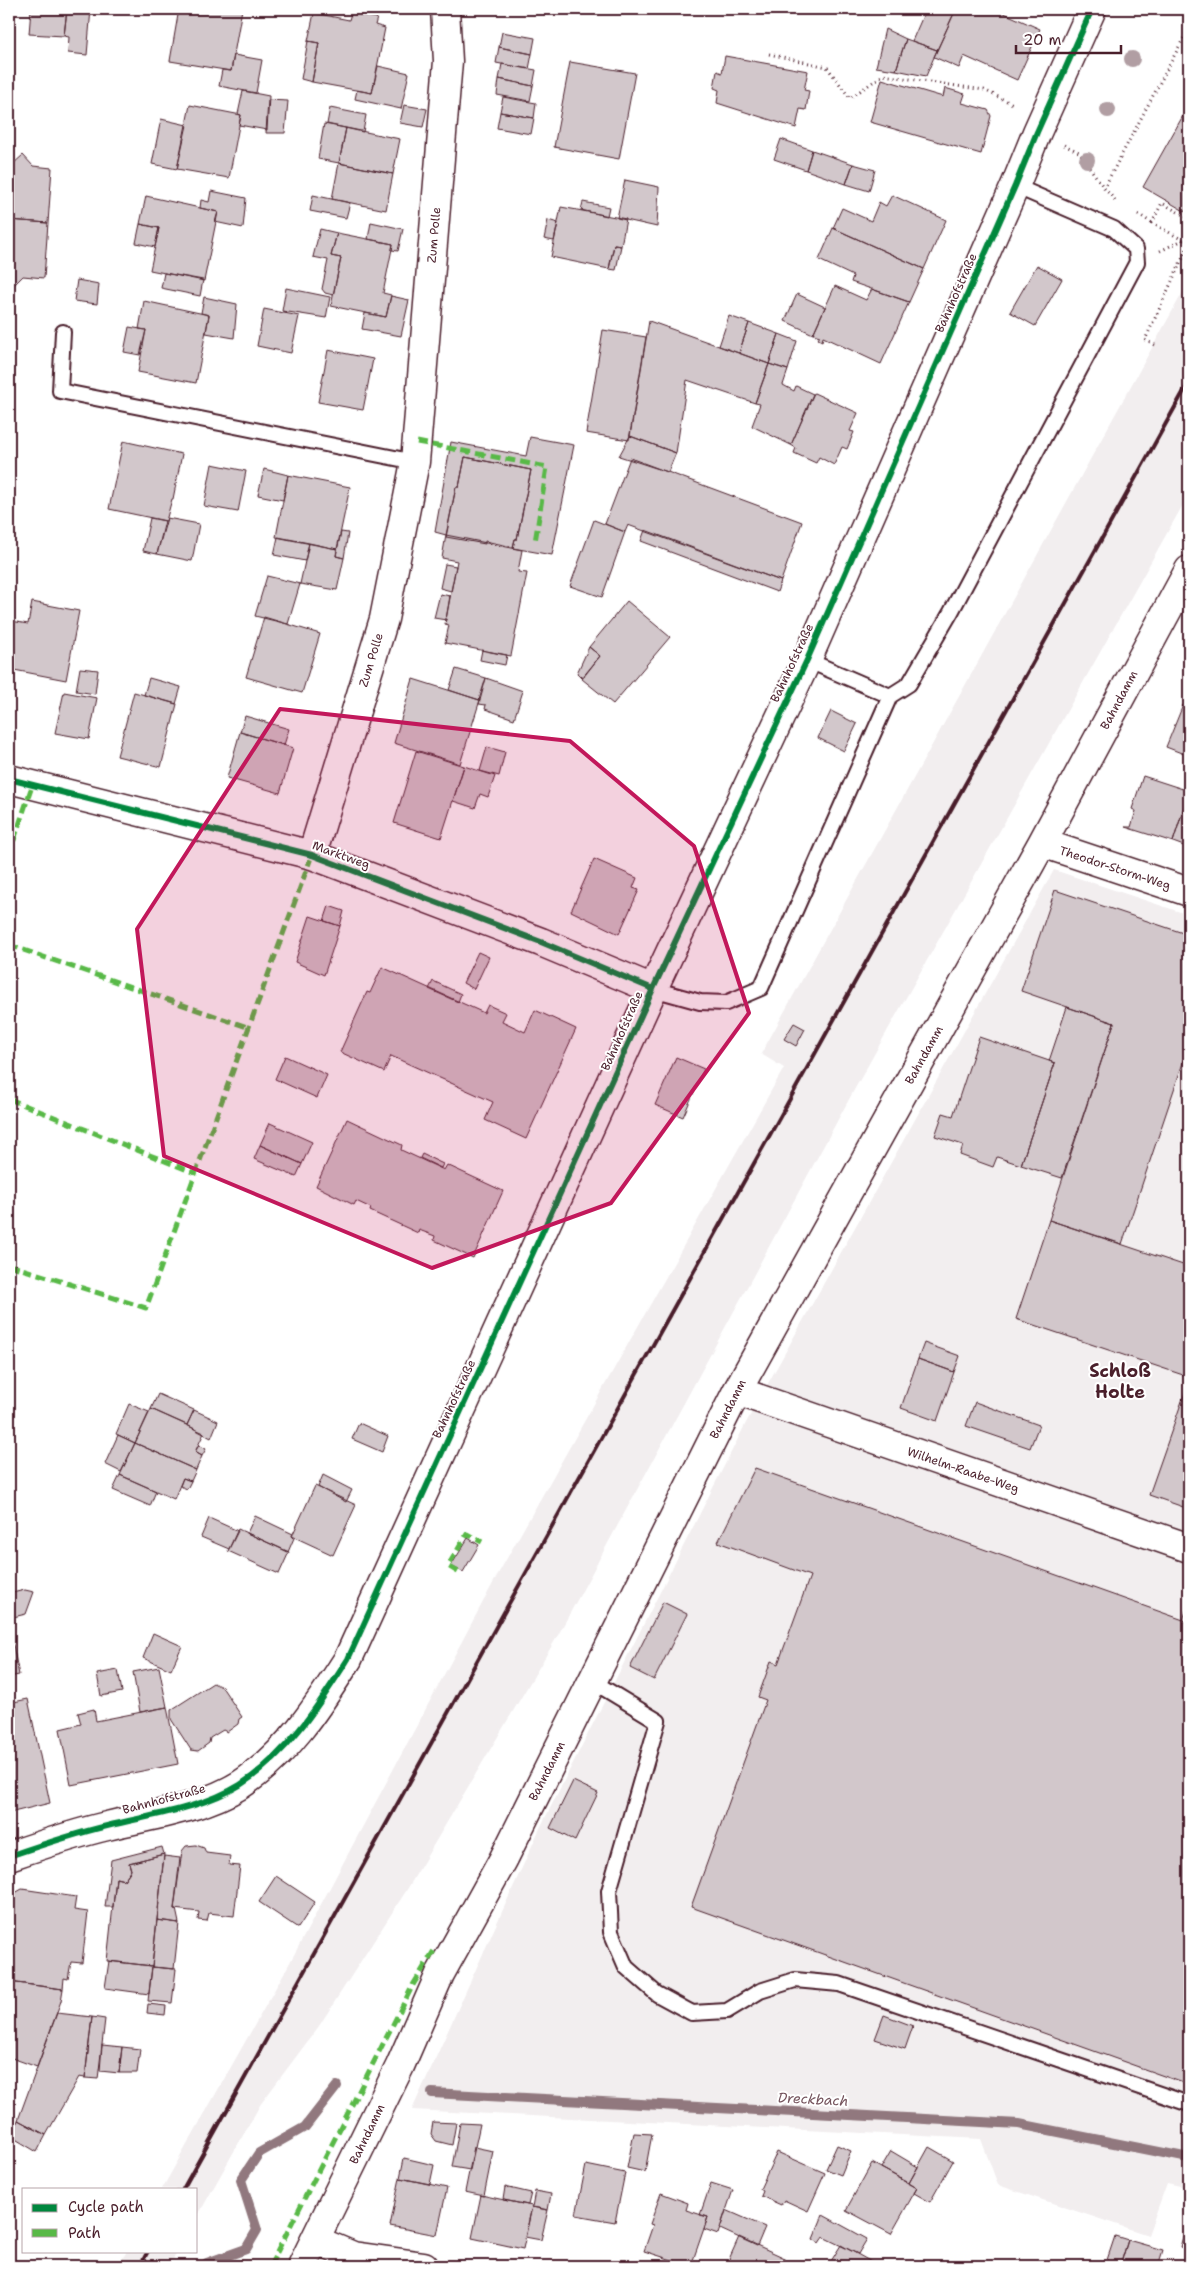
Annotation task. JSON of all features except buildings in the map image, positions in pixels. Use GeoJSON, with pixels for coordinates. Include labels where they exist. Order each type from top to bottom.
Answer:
{"type":"FeatureCollection","features":[{"type":"Feature","properties":{"kind":"street","name":"Zum Polle"},"geometry":{"type":"LineString","coordinates":[[312,855],[384,619],[415,462],[448,61],[445,9]]}},
{"type":"Feature","properties":{"kind":"street","name":"Bahnhofstraße"},"geometry":{"type":"LineString","coordinates":[[9,1856],[81,1832],[205,1802],[240,1785],[274,1758],[309,1719],[348,1659],[653,990],[807,660],[1092,9]]}},
{"type":"Feature","properties":{"kind":"street","name":"Bahndamm"},"geometry":{"type":"LineString","coordinates":[[302,2266],[400,2066],[440,1974],[503,1860],[737,1391],[1042,843],[1188,576]]}},
{"type":"Feature","properties":{"kind":"street","name":"Marktweg"},"geometry":{"type":"LineString","coordinates":[[9,779],[312,855],[540,942],[653,990]]}},
{"type":"Feature","properties":{"kind":"street","name":"Theodor-Storm-Weg"},"geometry":{"type":"LineString","coordinates":[[1042,843],[1189,892]]}},
{"type":"Feature","properties":{"kind":"street","name":"Wilhelm-Raabe-Weg"},"geometry":{"type":"LineString","coordinates":[[737,1391],[1189,1548]]}},
{"type":"Feature","properties":{"kind":"street"},"geometry":{"type":"LineString","coordinates":[[314,2240],[353,2256],[424,2266]]}},
{"type":"Feature","properties":{"kind":"lane"},"geometry":{"type":"LineString","coordinates":[[653,990],[700,1002],[726,1004],[761,988],[890,696],[910,684],[951,612],[1137,262],[1136,249],[1114,229],[1015,186]]}},
{"type":"Feature","properties":{"kind":"lane"},"geometry":{"type":"LineString","coordinates":[[63,332],[60,391],[415,462]]}},
{"type":"Feature","properties":{"kind":"lane"},"geometry":{"type":"LineString","coordinates":[[807,660],[890,696]]}},
{"type":"Feature","properties":{"kind":"lane"},"geometry":{"type":"LineString","coordinates":[[592,1681],[658,1721],[609,1891],[611,1932],[626,1967],[657,1994],[692,2013],[727,2011],[760,1991],[795,1980],[839,1984],[1189,2104]]}},
{"type":"Feature","properties":{"kind":"path"},"geometry":{"type":"LineString","coordinates":[[1104,188],[1189,28]]}},
{"type":"Feature","properties":{"kind":"path"},"geometry":{"type":"LineString","coordinates":[[769,54],[827,66],[850,98],[883,75],[984,90],[1079,152],[1104,188],[1122,204]]}},
{"type":"Feature","properties":{"kind":"path"},"geometry":{"type":"LineString","coordinates":[[1152,222],[1162,203],[1187,217],[1189,213]]}},
{"type":"Feature","properties":{"kind":"path"},"geometry":{"type":"LineString","coordinates":[[1130,209],[1184,240]]}},
{"type":"Feature","properties":{"kind":"path"},"geometry":{"type":"LineString","coordinates":[[1154,345],[1145,340],[1189,244]]}},
{"type":"Feature","properties":{"kind":"highlighted area"},"geometry":{"type":"Polygon","coordinates":[[[280,709],[570,741],[694,846],[749,1013],[611,1203],[432,1268],[164,1156],[137,929],[280,709]]]}},
{"type":"Feature","properties":{"kind":"shaded area"},"geometry":{"type":"Polygon","coordinates":[[[1189,281],[1189,494],[853,1092],[557,1637],[408,1888],[319,2026],[260,2105],[198,2215],[198,2188],[163,2188],[288,1966],[498,1574],[784,1068],[761,1054],[1189,281]]]}},
{"type":"Feature","properties":{"kind":"shaded area"},"geometry":{"type":"Polygon","coordinates":[[[1054,870],[1189,915],[1189,2188],[1167,2183],[1148,2235],[998,2185],[981,2139],[412,2110],[540,1828],[746,1423],[1054,870]]]}},
{"type":"Feature","properties":{"kind":"shaded area"},"geometry":{"type":"Polygon","coordinates":[[[126,2252],[177,2252],[169,2266],[118,2266],[126,2252]]]}},
{"type":"Feature","properties":{"kind":"waterway","name":"Dreckbach"},"geometry":{"type":"LineString","coordinates":[[204,2266],[207,2263],[246,2249],[257,2230],[241,2180],[259,2153],[305,2127],[337,2086]]}},
{"type":"Feature","properties":{"kind":"waterway","name":"Dreckbach"},"geometry":{"type":"LineString","coordinates":[[432,2093],[1019,2124],[1189,2158]]}},
{"type":"Feature","properties":{"kind":"railway"},"geometry":{"type":"LineString","coordinates":[[184,2188],[1189,382]]}},
{"type":"Feature","properties":{"kind":"railway"},"geometry":{"type":"LineString","coordinates":[[140,2266],[147,2252]]}},
{"type":"Feature","properties":{"kind":"marked path"},"geometry":{"type":"LineString","coordinates":[[417,442],[547,467],[535,542]]}},
{"type":"Feature","properties":{"kind":"marked path"},"geometry":{"type":"LineString","coordinates":[[9,855],[32,786]]}},
{"type":"Feature","properties":{"kind":"marked path"},"geometry":{"type":"LineString","coordinates":[[9,1265],[146,1308],[312,855]]}},
{"type":"Feature","properties":{"kind":"marked path"},"geometry":{"type":"LineString","coordinates":[[9,945],[247,1027]]}},
{"type":"Feature","properties":{"kind":"marked path"},"geometry":{"type":"LineString","coordinates":[[9,1099],[195,1173]]}},
{"type":"Feature","properties":{"kind":"marked path"},"geometry":{"type":"LineString","coordinates":[[458,1572],[448,1566],[467,1534],[482,1542]]}},
{"type":"Feature","properties":{"kind":"marked path"},"geometry":{"type":"LineString","coordinates":[[270,2266],[413,1985],[435,1949]]}},
{"type":"Feature","properties":{"kind":"cycle path"},"geometry":{"type":"LineString","coordinates":[[9,1856],[107,1826],[192,1806],[240,1785],[273,1759],[301,1728],[348,1659],[653,989],[807,660],[1092,9]]}},
{"type":"Feature","properties":{"kind":"cycle path"},"geometry":{"type":"LineString","coordinates":[[9,779],[312,855],[541,942],[653,989]]}},
{"type":"Feature","properties":{"kind":"district","name":"Schloß Holte"},"geometry":{"type":"Point","coordinates":[1120,1381]}}]}
